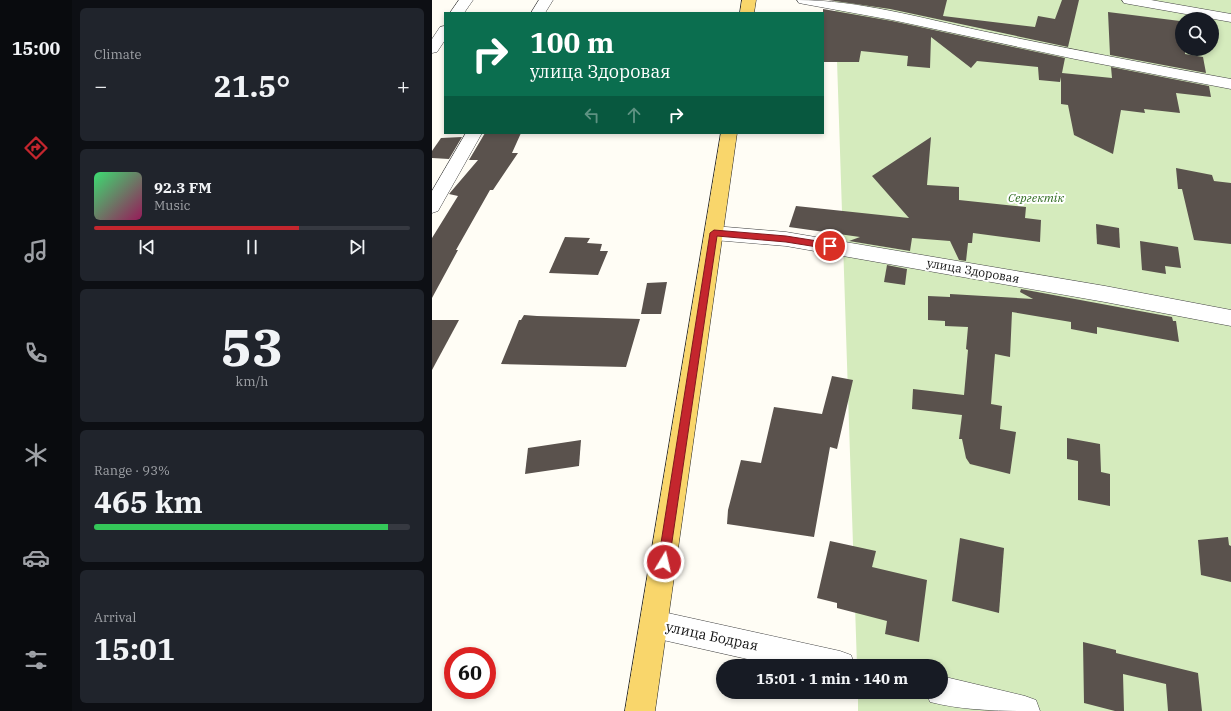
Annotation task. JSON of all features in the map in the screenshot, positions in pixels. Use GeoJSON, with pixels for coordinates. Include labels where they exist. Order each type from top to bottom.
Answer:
{"type":"FeatureCollection","features":[{"type":"Feature","properties":{"kind":"main road"},"geometry":{"type":"LineString","coordinates":[[748,12],[750,0]]}},
{"type":"Feature","properties":{"kind":"main road"},"geometry":{"type":"LineString","coordinates":[[640,711],[729,134]]}},
{"type":"Feature","properties":{"kind":"street"},"geometry":{"type":"LineString","coordinates":[[458,12],[466,0]]}},
{"type":"Feature","properties":{"kind":"street"},"geometry":{"type":"LineString","coordinates":[[539,12],[546,0]]}},
{"type":"Feature","properties":{"kind":"street"},"geometry":{"type":"LineString","coordinates":[[804,0],[892,16],[1075,55],[1231,84]]}},
{"type":"Feature","properties":{"kind":"street"},"geometry":{"type":"LineString","coordinates":[[1129,0],[1231,18]]}},
{"type":"Feature","properties":{"kind":"street"},"geometry":{"type":"LineString","coordinates":[[432,49],[444,31]]}},
{"type":"Feature","properties":{"kind":"street"},"geometry":{"type":"LineString","coordinates":[[432,207],[473,134]]}},
{"type":"Feature","properties":{"kind":"street","name":"улица Здоровая"},"geometry":{"type":"LineString","coordinates":[[714,233],[786,239],[1097,292],[1231,318]]}},
{"type":"Feature","properties":{"kind":"street","name":"улица Бодрая"},"geometry":{"type":"LineString","coordinates":[[654,624],[811,659]]}},
{"type":"Feature","properties":{"kind":"street"},"geometry":{"type":"LineString","coordinates":[[948,693],[1025,711]]}},
{"type":"Feature","properties":{"kind":"green space","name":"Сергектік"},"geometry":{"type":"Polygon","coordinates":[[[835,0],[1231,0],[1231,711],[858,711],[858,699],[948,699],[948,659],[857,659],[835,0]]]}},
{"type":"Feature","properties":{"kind":"building"},"geometry":{"type":"Polygon","coordinates":[[[828,0],[947,0],[943,16],[1035,27],[1038,16],[1055,19],[1062,0],[1079,0],[1068,47],[890,9],[828,0]]]}},
{"type":"Feature","properties":{"kind":"building"},"geometry":{"type":"Polygon","coordinates":[[[823,9],[892,21],[1065,58],[1062,73],[1112,78],[1111,67],[1209,86],[1211,97],[1176,93],[1180,113],[1144,109],[1145,113],[1121,110],[1113,154],[1074,135],[1068,105],[1061,104],[1061,77],[1060,82],[1039,80],[1038,67],[977,61],[971,68],[931,37],[930,68],[907,66],[908,56],[861,51],[859,62],[824,62],[823,9]]]}},
{"type":"Feature","properties":{"kind":"building"},"geometry":{"type":"Polygon","coordinates":[[[1108,12],[1175,20],[1175,56],[1203,57],[1206,73],[1110,55],[1108,12]]]}},
{"type":"Feature","properties":{"kind":"building"},"geometry":{"type":"Polygon","coordinates":[[[484,134],[521,134],[512,153],[518,153],[493,190],[490,190],[456,250],[458,250],[432,298],[432,238],[458,196],[449,194],[478,160],[469,160],[484,134]]]}},
{"type":"Feature","properties":{"kind":"building"},"geometry":{"type":"Polygon","coordinates":[[[462,137],[449,159],[432,158],[432,151],[441,138],[462,137]]]}},
{"type":"Feature","properties":{"kind":"building"},"geometry":{"type":"Polygon","coordinates":[[[931,137],[927,185],[959,187],[959,200],[1026,207],[1025,218],[1041,220],[1040,242],[973,233],[972,243],[968,243],[966,261],[959,260],[950,241],[912,238],[910,251],[849,241],[860,237],[789,227],[796,206],[909,218],[872,176],[931,137]]]}},
{"type":"Feature","properties":{"kind":"building"},"geometry":{"type":"Polygon","coordinates":[[[1176,168],[1212,175],[1214,181],[1231,183],[1231,244],[1194,240],[1182,189],[1178,189],[1176,168]]]}},
{"type":"Feature","properties":{"kind":"building"},"geometry":{"type":"Polygon","coordinates":[[[1096,224],[1119,228],[1120,248],[1097,244],[1096,224]]]}},
{"type":"Feature","properties":{"kind":"building"},"geometry":{"type":"Polygon","coordinates":[[[565,237],[590,238],[587,243],[602,244],[600,251],[608,251],[598,275],[549,273],[565,237]]]}},
{"type":"Feature","properties":{"kind":"building"},"geometry":{"type":"Polygon","coordinates":[[[1140,241],[1178,247],[1181,268],[1165,266],[1166,274],[1142,270],[1140,241]]]}},
{"type":"Feature","properties":{"kind":"building"},"geometry":{"type":"Polygon","coordinates":[[[887,265],[907,269],[905,285],[884,282],[887,265]]]}},
{"type":"Feature","properties":{"kind":"building"},"geometry":{"type":"Polygon","coordinates":[[[667,282],[661,314],[641,314],[647,283],[667,282]]]}},
{"type":"Feature","properties":{"kind":"building"},"geometry":{"type":"Polygon","coordinates":[[[1021,289],[1172,317],[1173,321],[1176,321],[1179,342],[1097,327],[1097,334],[1071,329],[1071,322],[1012,312],[1010,357],[995,354],[991,404],[1002,406],[1000,429],[1016,432],[1010,474],[970,464],[966,458],[962,439],[959,439],[962,415],[912,409],[913,389],[964,395],[968,350],[966,349],[968,327],[945,326],[945,321],[928,320],[928,296],[950,297],[950,294],[1033,299],[1020,292],[1021,289]]]}},
{"type":"Feature","properties":{"kind":"building"},"geometry":{"type":"Polygon","coordinates":[[[524,315],[640,319],[626,367],[501,364],[519,320],[521,320],[524,315]]]}},
{"type":"Feature","properties":{"kind":"building"},"geometry":{"type":"Polygon","coordinates":[[[432,320],[459,320],[432,370],[432,320]]]}},
{"type":"Feature","properties":{"kind":"building"},"geometry":{"type":"Polygon","coordinates":[[[832,376],[853,380],[837,449],[830,447],[814,537],[727,524],[728,510],[741,460],[761,463],[774,407],[822,414],[832,376]]]}},
{"type":"Feature","properties":{"kind":"building"},"geometry":{"type":"Polygon","coordinates":[[[1067,438],[1100,444],[1101,472],[1110,474],[1110,506],[1078,500],[1078,461],[1067,459],[1067,438]]]}},
{"type":"Feature","properties":{"kind":"building"},"geometry":{"type":"Polygon","coordinates":[[[581,440],[579,466],[525,474],[528,448],[581,440]]]}},
{"type":"Feature","properties":{"kind":"building"},"geometry":{"type":"Polygon","coordinates":[[[1228,537],[1229,545],[1231,546],[1231,582],[1201,575],[1198,540],[1228,537]]]}},
{"type":"Feature","properties":{"kind":"building"},"geometry":{"type":"Polygon","coordinates":[[[960,538],[1004,548],[999,613],[952,601],[960,538]]]}},
{"type":"Feature","properties":{"kind":"building"},"geometry":{"type":"Polygon","coordinates":[[[830,541],[876,551],[872,567],[927,580],[919,642],[885,634],[887,621],[837,608],[837,603],[817,598],[830,541]]]}},
{"type":"Feature","properties":{"kind":"building"},"geometry":{"type":"Polygon","coordinates":[[[1083,642],[1116,650],[1116,653],[1198,673],[1202,711],[1168,711],[1166,684],[1123,674],[1124,711],[1115,711],[1084,703],[1083,642]]]}},
{"type":"Feature","properties":{"kind":"route"},"geometry":{"type":"LineString","coordinates":[[664,562],[714,233],[786,239],[830,246]]}}]}
